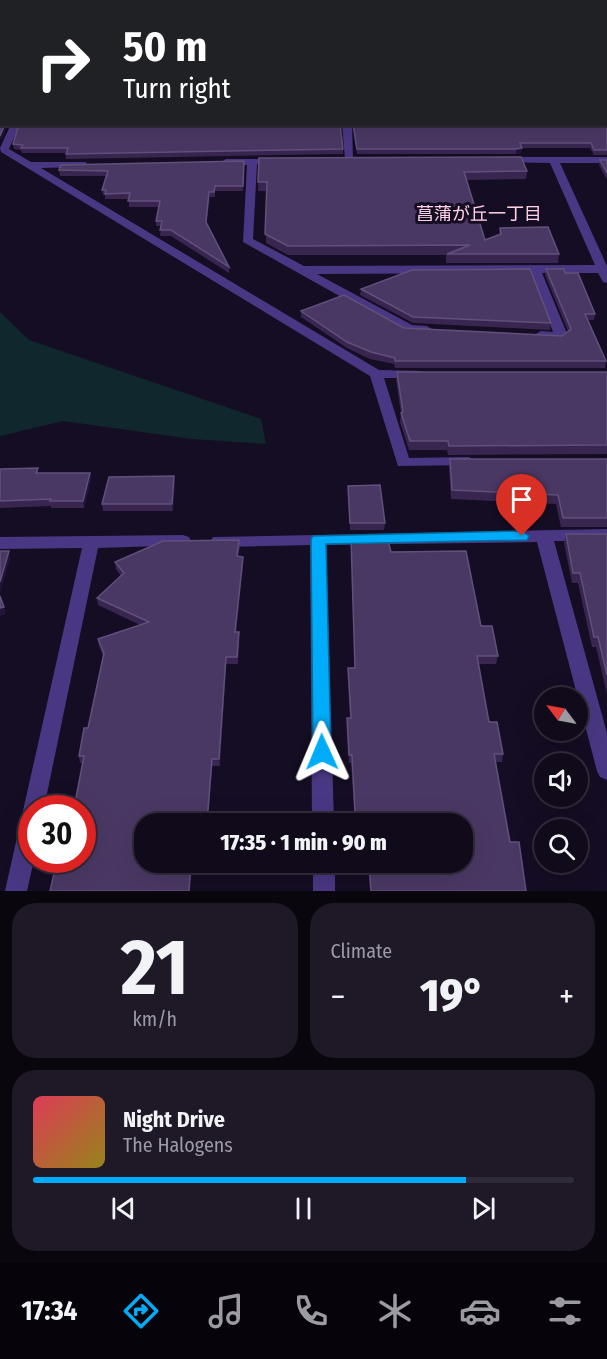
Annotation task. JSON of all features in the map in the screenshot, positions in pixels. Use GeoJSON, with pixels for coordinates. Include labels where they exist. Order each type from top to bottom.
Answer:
{"type":"FeatureCollection","features":[{"type":"Feature","properties":{"kind":"street"},"geometry":{"type":"LineString","coordinates":[[15,126],[4,150],[376,374],[434,374]]}},
{"type":"Feature","properties":{"kind":"street"},"geometry":{"type":"LineString","coordinates":[[347,126],[344,159],[361,159]]}},
{"type":"Feature","properties":{"kind":"street"},"geometry":{"type":"LineString","coordinates":[[216,162],[284,160]]}},
{"type":"Feature","properties":{"kind":"street"},"geometry":{"type":"LineString","coordinates":[[486,160],[607,160]]}},
{"type":"Feature","properties":{"kind":"street"},"geometry":{"type":"LineString","coordinates":[[300,270],[536,269],[605,274],[554,160]]}},
{"type":"Feature","properties":{"kind":"street"},"geometry":{"type":"LineString","coordinates":[[252,161],[247,240],[409,329],[444,330]]}},
{"type":"Feature","properties":{"kind":"street"},"geometry":{"type":"LineString","coordinates":[[28,165],[99,164]]}},
{"type":"Feature","properties":{"kind":"street"},"geometry":{"type":"LineString","coordinates":[[526,334],[561,336],[536,269]]}},
{"type":"Feature","properties":{"kind":"street"},"geometry":{"type":"LineString","coordinates":[[376,374],[403,463],[487,462]]}},
{"type":"Feature","properties":{"kind":"street"},"geometry":{"type":"LineString","coordinates":[[0,543],[607,535]]}},
{"type":"Feature","properties":{"kind":"street"},"geometry":{"type":"LineString","coordinates":[[544,536],[607,771]]}},
{"type":"Feature","properties":{"kind":"street"},"geometry":{"type":"LineString","coordinates":[[318,539],[323,813]]}},
{"type":"Feature","properties":{"kind":"street"},"geometry":{"type":"LineString","coordinates":[[36,795],[91,543]]}},
{"type":"Feature","properties":{"kind":"street"},"geometry":{"type":"LineString","coordinates":[[16,891],[20,873]]}},
{"type":"Feature","properties":{"kind":"street"},"geometry":{"type":"LineString","coordinates":[[324,873],[324,891]]}},
{"type":"Feature","properties":{"kind":"green space"},"geometry":{"type":"Polygon","coordinates":[[[0,312],[29,340],[261,419],[266,444],[192,439],[63,421],[0,436],[0,312]]]}},
{"type":"Feature","properties":{"kind":"building"},"geometry":{"type":"Polygon","coordinates":[[[18,126],[340,126],[343,149],[66,154],[68,148],[21,148],[23,145],[13,144],[18,126]]]}},
{"type":"Feature","properties":{"kind":"building"},"geometry":{"type":"Polygon","coordinates":[[[353,126],[607,126],[607,150],[594,150],[591,143],[520,143],[522,148],[516,149],[357,149],[353,126]]]}},
{"type":"Feature","properties":{"kind":"building"},"geometry":{"type":"Polygon","coordinates":[[[521,157],[527,171],[464,172],[485,240],[501,234],[500,228],[548,227],[559,254],[447,254],[470,245],[288,246],[265,234],[267,182],[258,182],[259,158],[521,157]]]}},
{"type":"Feature","properties":{"kind":"building"},"geometry":{"type":"Polygon","coordinates":[[[600,160],[607,160],[607,173],[600,160]]]}},
{"type":"Feature","properties":{"kind":"building"},"geometry":{"type":"Polygon","coordinates":[[[244,161],[243,186],[215,186],[214,192],[209,192],[206,222],[229,267],[171,230],[160,230],[162,221],[156,221],[160,201],[128,201],[130,193],[105,194],[106,190],[102,190],[108,171],[59,170],[61,165],[244,161]]]}},
{"type":"Feature","properties":{"kind":"building"},"geometry":{"type":"Polygon","coordinates":[[[530,269],[551,323],[413,317],[361,289],[412,270],[530,269]]]}},
{"type":"Feature","properties":{"kind":"building"},"geometry":{"type":"Polygon","coordinates":[[[546,269],[564,269],[565,273],[578,273],[595,314],[585,314],[606,361],[395,361],[395,358],[371,352],[347,342],[301,311],[344,295],[404,328],[562,336],[571,329],[546,269]]]}},
{"type":"Feature","properties":{"kind":"building"},"geometry":{"type":"Polygon","coordinates":[[[397,372],[607,372],[607,445],[449,446],[448,441],[410,441],[401,413],[403,412],[397,372]]]}},
{"type":"Feature","properties":{"kind":"building"},"geometry":{"type":"Polygon","coordinates":[[[450,459],[607,459],[607,518],[563,518],[558,495],[452,490],[450,459]]]}},
{"type":"Feature","properties":{"kind":"building"},"geometry":{"type":"Polygon","coordinates":[[[38,468],[36,473],[90,473],[83,501],[50,501],[51,499],[0,501],[0,469],[38,468]]]}},
{"type":"Feature","properties":{"kind":"building"},"geometry":{"type":"Polygon","coordinates":[[[174,476],[172,504],[102,504],[109,477],[174,476]]]}},
{"type":"Feature","properties":{"kind":"building"},"geometry":{"type":"Polygon","coordinates":[[[380,485],[385,523],[350,523],[348,486],[380,485]]]}},
{"type":"Feature","properties":{"kind":"building"},"geometry":{"type":"Polygon","coordinates":[[[566,534],[607,534],[607,675],[598,637],[594,637],[580,573],[573,573],[566,534]]]}},
{"type":"Feature","properties":{"kind":"building"},"geometry":{"type":"Polygon","coordinates":[[[387,537],[391,552],[466,551],[481,626],[492,626],[498,656],[477,656],[489,722],[497,722],[503,754],[494,754],[510,842],[519,842],[526,891],[371,891],[370,873],[473,873],[473,813],[355,812],[352,755],[349,755],[347,718],[351,718],[348,668],[355,668],[351,538],[387,537]]]}},
{"type":"Feature","properties":{"kind":"building"},"geometry":{"type":"Polygon","coordinates":[[[239,540],[237,556],[243,557],[235,632],[239,632],[237,657],[226,657],[219,759],[212,759],[208,813],[134,813],[134,873],[190,873],[189,891],[50,891],[54,873],[96,873],[96,795],[76,795],[84,756],[79,756],[84,728],[88,728],[104,653],[98,639],[149,622],[97,598],[124,573],[115,562],[163,541],[239,540]]]}},
{"type":"Feature","properties":{"kind":"building"},"geometry":{"type":"Polygon","coordinates":[[[0,551],[9,551],[0,582],[0,551]]]}},
{"type":"Feature","properties":{"kind":"building"},"geometry":{"type":"Polygon","coordinates":[[[0,596],[4,607],[0,608],[0,596]]]}},
{"type":"Feature","properties":{"kind":"district","name":"菖蒲が丘一丁目"},"geometry":{"type":"Point","coordinates":[479,214]}},
{"type":"Feature","properties":{"kind":"route"},"geometry":{"type":"LineString","coordinates":[[322,752],[318,539],[522,536]]}}]}
